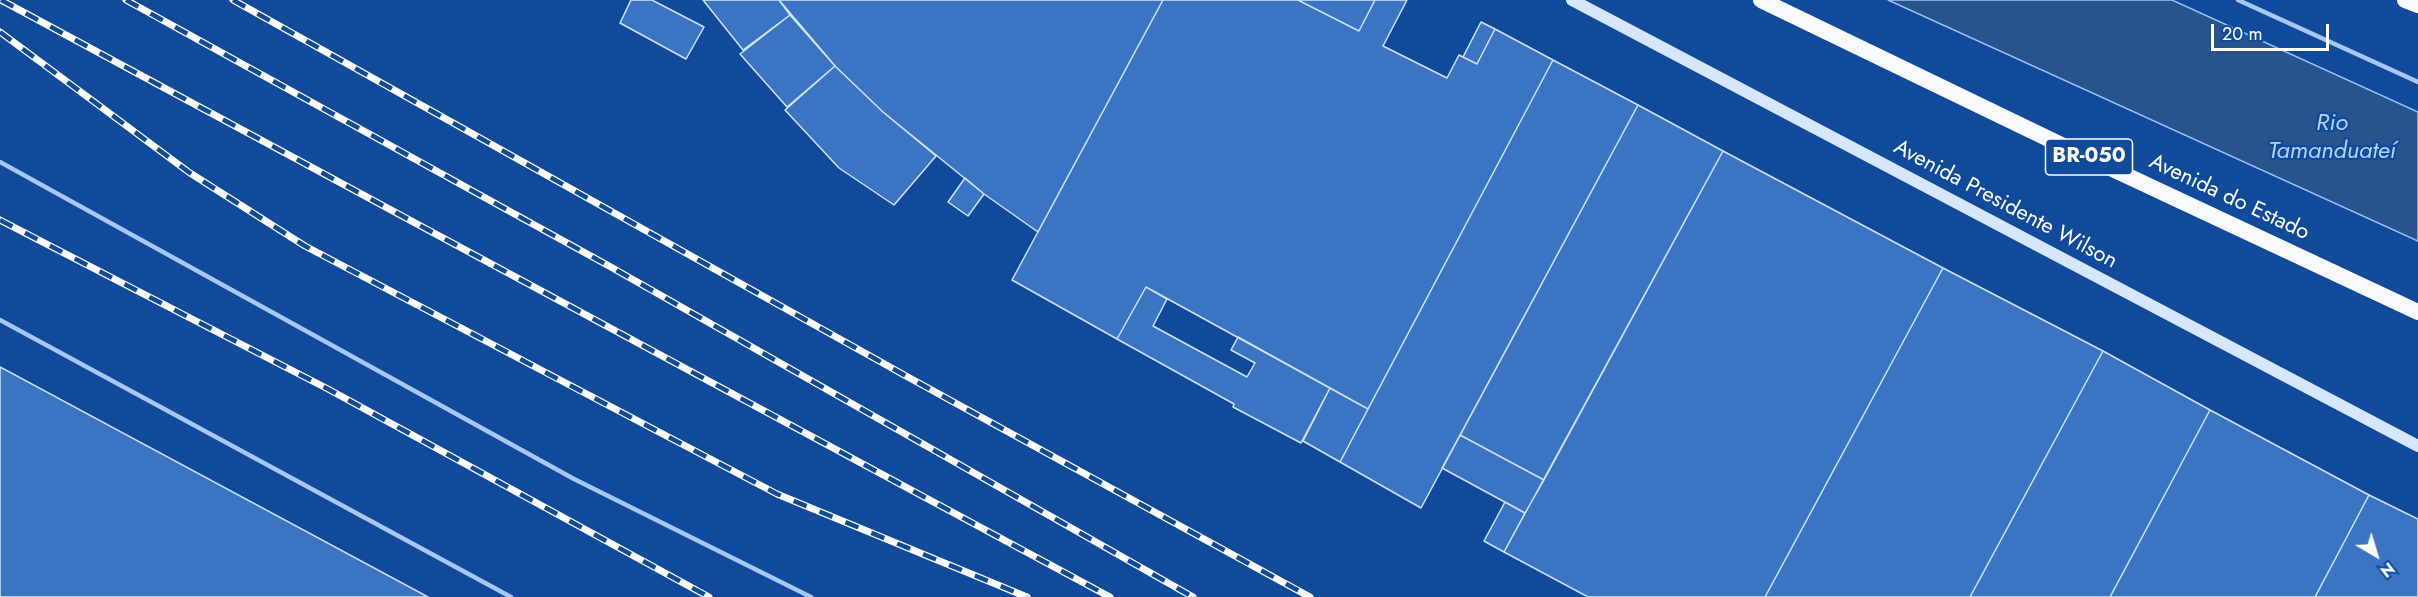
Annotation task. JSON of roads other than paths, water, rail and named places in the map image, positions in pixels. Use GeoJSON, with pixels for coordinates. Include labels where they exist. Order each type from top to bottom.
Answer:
{"type":"FeatureCollection","features":[{"type":"Feature","properties":{"kind":"highway","name":"Avenida do Estado"},"geometry":{"type":"LineString","coordinates":[[1761,0],[2055,142],[2418,312]]}},
{"type":"Feature","properties":{"kind":"highway"},"geometry":{"type":"LineString","coordinates":[[2405,0],[2418,5]]}},
{"type":"Feature","properties":{"kind":"main road","name":"Avenida Presidente Wilson"},"geometry":{"type":"LineString","coordinates":[[1572,0],[2418,446]]}},
{"type":"Feature","properties":{"kind":"lane"},"geometry":{"type":"LineString","coordinates":[[2238,0],[2418,82]]}},
{"type":"Feature","properties":{"kind":"lane"},"geometry":{"type":"LineString","coordinates":[[0,162],[574,479],[811,597]]}},
{"type":"Feature","properties":{"kind":"lane"},"geometry":{"type":"LineString","coordinates":[[0,320],[511,597]]}},
{"type":"Feature","properties":{"kind":"water","name":"Rio Tamanduateí"},"geometry":{"type":"Polygon","coordinates":[[[1888,0],[2172,0],[2418,112],[2418,241],[1888,0]]]}},
{"type":"Feature","properties":{"kind":"railway"},"geometry":{"type":"LineString","coordinates":[[1,0],[1110,597]]}},
{"type":"Feature","properties":{"kind":"railway"},"geometry":{"type":"LineString","coordinates":[[126,0],[609,266],[1193,597]]}},
{"type":"Feature","properties":{"kind":"railway"},"geometry":{"type":"LineString","coordinates":[[233,0],[906,376],[1310,597]]}},
{"type":"Feature","properties":{"kind":"railway"},"geometry":{"type":"LineString","coordinates":[[0,32],[190,173],[305,246],[777,494],[1027,597]]}},
{"type":"Feature","properties":{"kind":"railway"},"geometry":{"type":"LineString","coordinates":[[0,220],[328,389],[709,597]]}}]}
